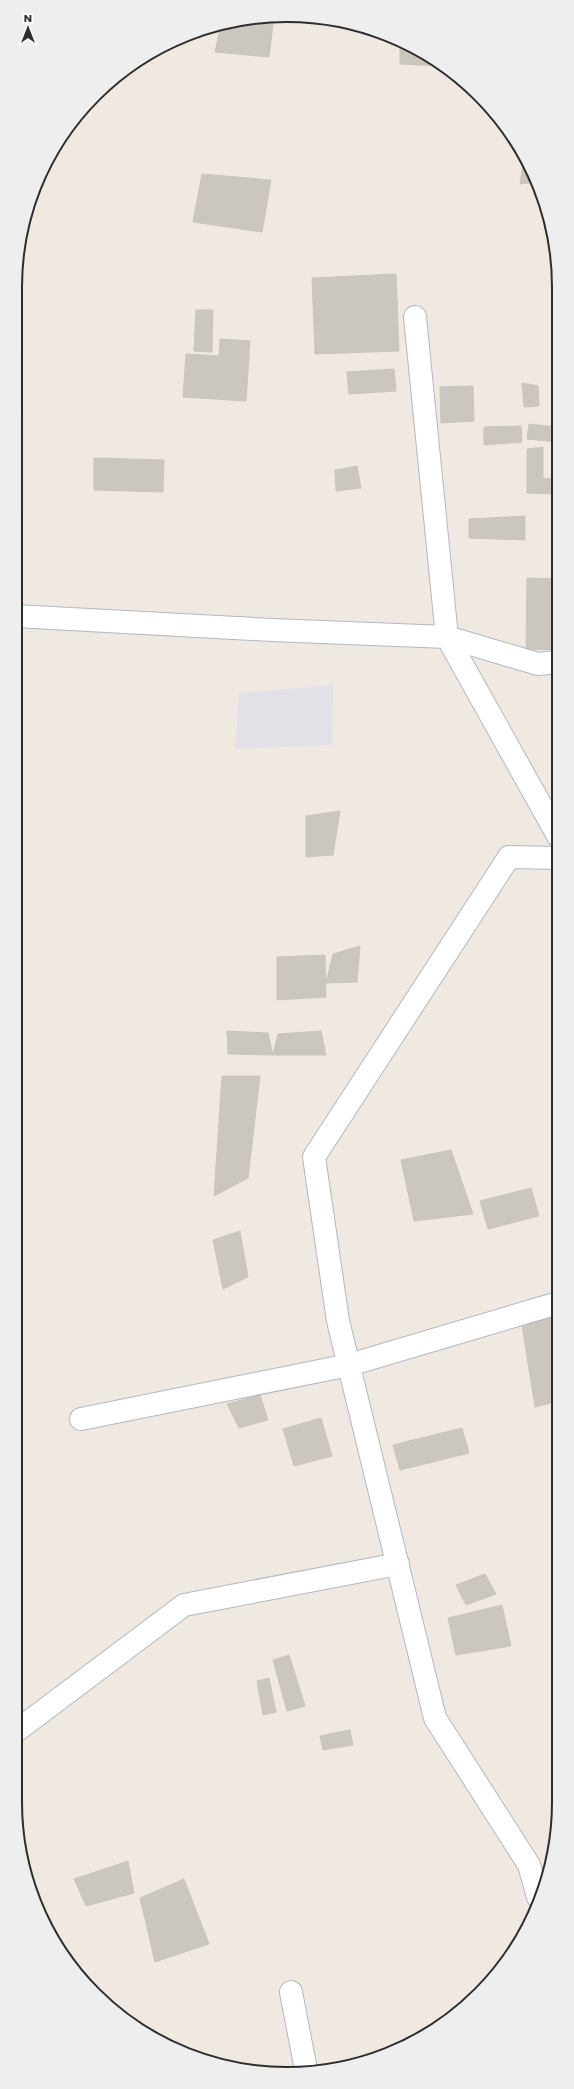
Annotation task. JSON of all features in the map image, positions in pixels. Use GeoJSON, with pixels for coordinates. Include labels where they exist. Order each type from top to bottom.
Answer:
{"type":"FeatureCollection","features":[{"type":"Feature","properties":{"kind":"street"},"geometry":{"type":"LineString","coordinates":[[415,317],[446,637],[552,825]]}},
{"type":"Feature","properties":{"kind":"street"},"geometry":{"type":"LineString","coordinates":[[22,616],[272,630],[446,637],[538,664],[552,663]]}},
{"type":"Feature","properties":{"kind":"street"},"geometry":{"type":"LineString","coordinates":[[536,1891],[529,1865],[435,1718],[338,1321],[314,1157],[509,856],[552,858]]}},
{"type":"Feature","properties":{"kind":"street"},"geometry":{"type":"LineString","coordinates":[[81,1419],[349,1365],[552,1305]]}},
{"type":"Feature","properties":{"kind":"street"},"geometry":{"type":"LineString","coordinates":[[22,1727],[184,1604],[398,1564]]}},
{"type":"Feature","properties":{"kind":"street"},"geometry":{"type":"LineString","coordinates":[[291,1992],[305,2066]]}},
{"type":"Feature","properties":{"kind":"shaded area"},"geometry":{"type":"Polygon","coordinates":[[[333,685],[332,745],[235,749],[239,693],[333,685]]]}},
{"type":"Feature","properties":{"kind":"building"},"geometry":{"type":"Polygon","coordinates":[[[273,23],[269,57],[215,52],[220,31],[252,24],[273,23]]]}},
{"type":"Feature","properties":{"kind":"building"},"geometry":{"type":"Polygon","coordinates":[[[400,47],[432,66],[400,64],[400,47]]]}},
{"type":"Feature","properties":{"kind":"building"},"geometry":{"type":"Polygon","coordinates":[[[523,166],[531,183],[520,184],[523,166]]]}},
{"type":"Feature","properties":{"kind":"building"},"geometry":{"type":"Polygon","coordinates":[[[202,174],[271,180],[262,232],[193,222],[202,174]]]}},
{"type":"Feature","properties":{"kind":"building"},"geometry":{"type":"Polygon","coordinates":[[[396,274],[399,351],[315,354],[312,278],[396,274]]]}},
{"type":"Feature","properties":{"kind":"building"},"geometry":{"type":"Polygon","coordinates":[[[196,310],[213,310],[212,352],[194,351],[196,310]]]}},
{"type":"Feature","properties":{"kind":"building"},"geometry":{"type":"Polygon","coordinates":[[[220,339],[250,341],[246,401],[183,397],[186,354],[219,356],[220,339]]]}},
{"type":"Feature","properties":{"kind":"building"},"geometry":{"type":"Polygon","coordinates":[[[394,369],[396,391],[349,394],[347,372],[394,369]]]}},
{"type":"Feature","properties":{"kind":"building"},"geometry":{"type":"Polygon","coordinates":[[[522,383],[538,386],[539,406],[524,407],[522,383]]]}},
{"type":"Feature","properties":{"kind":"building"},"geometry":{"type":"Polygon","coordinates":[[[473,386],[474,421],[441,423],[440,387],[473,386]]]}},
{"type":"Feature","properties":{"kind":"building"},"geometry":{"type":"Polygon","coordinates":[[[529,424],[552,426],[552,442],[527,439],[529,424]]]}},
{"type":"Feature","properties":{"kind":"building"},"geometry":{"type":"Polygon","coordinates":[[[521,426],[522,442],[484,445],[484,427],[521,426]]]}},
{"type":"Feature","properties":{"kind":"building"},"geometry":{"type":"Polygon","coordinates":[[[543,447],[543,479],[552,478],[552,494],[527,493],[527,449],[543,447]]]}},
{"type":"Feature","properties":{"kind":"building"},"geometry":{"type":"Polygon","coordinates":[[[94,458],[164,460],[163,492],[94,490],[94,458]]]}},
{"type":"Feature","properties":{"kind":"building"},"geometry":{"type":"Polygon","coordinates":[[[357,466],[361,488],[336,491],[335,470],[357,466]]]}},
{"type":"Feature","properties":{"kind":"building"},"geometry":{"type":"Polygon","coordinates":[[[525,516],[525,540],[469,538],[469,519],[525,516]]]}},
{"type":"Feature","properties":{"kind":"building"},"geometry":{"type":"Polygon","coordinates":[[[527,578],[552,579],[552,650],[526,649],[527,578]]]}},
{"type":"Feature","properties":{"kind":"building"},"geometry":{"type":"Polygon","coordinates":[[[340,811],[333,855],[306,857],[306,816],[340,811]]]}},
{"type":"Feature","properties":{"kind":"building"},"geometry":{"type":"Polygon","coordinates":[[[360,946],[357,982],[326,983],[333,954],[360,946]]]}},
{"type":"Feature","properties":{"kind":"building"},"geometry":{"type":"Polygon","coordinates":[[[325,955],[326,997],[277,1000],[277,957],[325,955]]]}},
{"type":"Feature","properties":{"kind":"building"},"geometry":{"type":"Polygon","coordinates":[[[227,1031],[268,1033],[273,1055],[228,1054],[227,1031]]]}},
{"type":"Feature","properties":{"kind":"building"},"geometry":{"type":"Polygon","coordinates":[[[321,1031],[326,1055],[273,1055],[278,1034],[321,1031]]]}},
{"type":"Feature","properties":{"kind":"building"},"geometry":{"type":"Polygon","coordinates":[[[222,1076],[260,1076],[248,1178],[214,1196],[222,1076]]]}},
{"type":"Feature","properties":{"kind":"building"},"geometry":{"type":"Polygon","coordinates":[[[451,1150],[473,1214],[414,1221],[401,1160],[451,1150]]]}},
{"type":"Feature","properties":{"kind":"building"},"geometry":{"type":"Polygon","coordinates":[[[531,1188],[539,1216],[488,1229],[480,1201],[531,1188]]]}},
{"type":"Feature","properties":{"kind":"building"},"geometry":{"type":"Polygon","coordinates":[[[240,1231],[248,1277],[223,1289],[213,1240],[240,1231]]]}},
{"type":"Feature","properties":{"kind":"building"},"geometry":{"type":"Polygon","coordinates":[[[552,1317],[552,1403],[535,1407],[522,1325],[552,1317]]]}},
{"type":"Feature","properties":{"kind":"building"},"geometry":{"type":"Polygon","coordinates":[[[260,1395],[268,1420],[239,1428],[227,1404],[260,1395]]]}},
{"type":"Feature","properties":{"kind":"building"},"geometry":{"type":"Polygon","coordinates":[[[321,1418],[332,1456],[294,1466],[283,1429],[321,1418]]]}},
{"type":"Feature","properties":{"kind":"building"},"geometry":{"type":"Polygon","coordinates":[[[462,1428],[469,1453],[400,1470],[393,1445],[462,1428]]]}},
{"type":"Feature","properties":{"kind":"building"},"geometry":{"type":"Polygon","coordinates":[[[485,1574],[496,1594],[466,1605],[456,1585],[485,1574]]]}},
{"type":"Feature","properties":{"kind":"building"},"geometry":{"type":"Polygon","coordinates":[[[502,1605],[511,1646],[456,1655],[448,1618],[502,1605]]]}},
{"type":"Feature","properties":{"kind":"building"},"geometry":{"type":"Polygon","coordinates":[[[289,1655],[305,1706],[287,1711],[273,1660],[289,1655]]]}},
{"type":"Feature","properties":{"kind":"building"},"geometry":{"type":"Polygon","coordinates":[[[269,1678],[276,1712],[263,1715],[257,1681],[269,1678]]]}},
{"type":"Feature","properties":{"kind":"building"},"geometry":{"type":"Polygon","coordinates":[[[350,1730],[353,1745],[323,1750],[320,1736],[350,1730]]]}},
{"type":"Feature","properties":{"kind":"building"},"geometry":{"type":"Polygon","coordinates":[[[128,1861],[134,1893],[86,1906],[74,1879],[128,1861]]]}},
{"type":"Feature","properties":{"kind":"building"},"geometry":{"type":"Polygon","coordinates":[[[184,1879],[209,1944],[155,1962],[140,1898],[184,1879]]]}}]}
